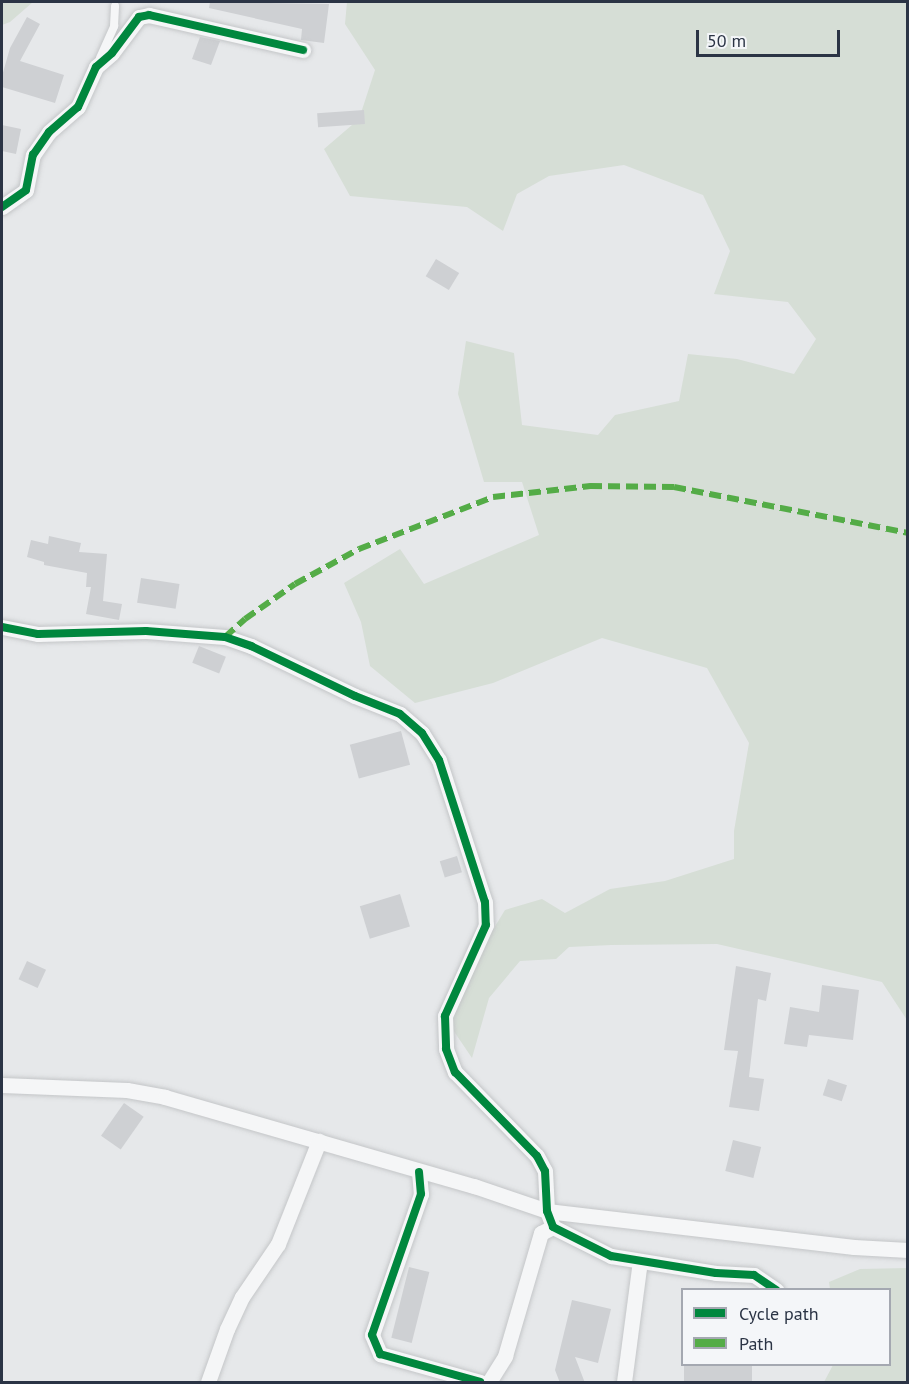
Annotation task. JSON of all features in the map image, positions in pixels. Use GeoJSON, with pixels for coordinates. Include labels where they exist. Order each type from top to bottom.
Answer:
{"type":"FeatureCollection","features":[{"type":"Feature","properties":{"kind":"street"},"geometry":{"type":"LineString","coordinates":[[2,207],[26,190],[33,155],[49,132],[78,106],[96,67],[112,53],[139,17],[149,15],[303,50]]}},
{"type":"Feature","properties":{"kind":"street"},"geometry":{"type":"LineString","coordinates":[[2,627],[38,634],[146,631],[225,638],[251,646],[355,696],[400,714],[422,734],[439,760],[485,902],[486,925],[445,1016],[446,1049],[455,1072],[537,1156],[544,1171],[547,1211],[553,1227],[611,1256],[716,1273],[754,1275],[773,1288]]}},
{"type":"Feature","properties":{"kind":"street"},"geometry":{"type":"LineString","coordinates":[[2,1085],[127,1089],[165,1097],[474,1186],[547,1211],[854,1247],[908,1250]]}},
{"type":"Feature","properties":{"kind":"street"},"geometry":{"type":"LineString","coordinates":[[208,1383],[226,1329],[242,1297],[278,1244],[319,1141]]}},
{"type":"Feature","properties":{"kind":"street"},"geometry":{"type":"LineString","coordinates":[[419,1172],[421,1194],[372,1335],[380,1354],[480,1383]]}},
{"type":"Feature","properties":{"kind":"street"},"geometry":{"type":"LineString","coordinates":[[489,1383],[505,1356],[542,1233],[553,1227]]}},
{"type":"Feature","properties":{"kind":"street"},"geometry":{"type":"LineString","coordinates":[[624,1383],[640,1261]]}},
{"type":"Feature","properties":{"kind":"lane"},"geometry":{"type":"LineString","coordinates":[[96,67],[114,26],[116,6]]}},
{"type":"Feature","properties":{"kind":"shaded area"},"geometry":{"type":"Polygon","coordinates":[[[2,2],[33,2],[10,22],[2,25],[2,2]]]}},
{"type":"Feature","properties":{"kind":"shaded area"},"geometry":{"type":"Polygon","coordinates":[[[347,2],[907,2],[907,1020],[882,982],[717,944],[611,945],[569,947],[556,959],[520,961],[489,998],[472,1058],[451,1027],[459,985],[505,910],[542,899],[565,913],[610,889],[665,881],[734,859],[734,831],[749,743],[707,668],[602,638],[493,683],[415,703],[370,666],[361,622],[344,583],[400,549],[424,584],[539,535],[522,482],[484,482],[458,394],[466,341],[514,353],[522,425],[598,435],[615,415],[679,401],[688,354],[737,359],[794,374],[816,339],[788,302],[714,294],[730,251],[703,195],[624,165],[549,176],[517,194],[503,231],[467,207],[350,196],[324,149],[359,119],[375,70],[345,24],[347,2]]]}},
{"type":"Feature","properties":{"kind":"shaded area"},"geometry":{"type":"Polygon","coordinates":[[[907,1268],[907,1382],[824,1382],[832,1366],[891,1366],[891,1288],[830,1288],[829,1282],[860,1269],[907,1268]]]}},
{"type":"Feature","properties":{"kind":"building"},"geometry":{"type":"Polygon","coordinates":[[[210,2],[329,4],[324,43],[301,40],[302,29],[209,8],[210,2]]]}},
{"type":"Feature","properties":{"kind":"building"},"geometry":{"type":"Polygon","coordinates":[[[27,17],[40,24],[20,61],[64,75],[55,103],[2,87],[2,76],[10,48],[27,17]]]}},
{"type":"Feature","properties":{"kind":"building"},"geometry":{"type":"Polygon","coordinates":[[[200,37],[220,41],[211,65],[192,59],[200,37]]]}},
{"type":"Feature","properties":{"kind":"building"},"geometry":{"type":"Polygon","coordinates":[[[364,110],[365,124],[318,127],[317,113],[364,110]]]}},
{"type":"Feature","properties":{"kind":"building"},"geometry":{"type":"Polygon","coordinates":[[[2,125],[21,129],[16,154],[2,151],[2,125]]]}},
{"type":"Feature","properties":{"kind":"building"},"geometry":{"type":"Polygon","coordinates":[[[436,259],[459,273],[449,290],[426,276],[436,259]]]}},
{"type":"Feature","properties":{"kind":"building"},"geometry":{"type":"Polygon","coordinates":[[[49,536],[81,543],[79,552],[107,554],[103,601],[122,604],[119,620],[86,614],[91,587],[86,587],[87,573],[44,565],[44,562],[27,557],[31,540],[48,544],[49,536]]]}},
{"type":"Feature","properties":{"kind":"building"},"geometry":{"type":"Polygon","coordinates":[[[141,578],[180,584],[176,609],[137,603],[141,578]]]}},
{"type":"Feature","properties":{"kind":"building"},"geometry":{"type":"Polygon","coordinates":[[[199,646],[226,657],[219,674],[192,663],[199,646]]]}},
{"type":"Feature","properties":{"kind":"building"},"geometry":{"type":"Polygon","coordinates":[[[401,731],[410,765],[359,779],[350,745],[401,731]]]}},
{"type":"Feature","properties":{"kind":"building"},"geometry":{"type":"Polygon","coordinates":[[[457,856],[462,872],[445,878],[440,861],[457,856]]]}},
{"type":"Feature","properties":{"kind":"building"},"geometry":{"type":"Polygon","coordinates":[[[400,894],[410,927],[370,939],[360,906],[400,894]]]}},
{"type":"Feature","properties":{"kind":"building"},"geometry":{"type":"Polygon","coordinates":[[[27,961],[46,970],[38,988],[19,979],[27,961]]]}},
{"type":"Feature","properties":{"kind":"building"},"geometry":{"type":"Polygon","coordinates":[[[736,966],[771,973],[766,1001],[758,999],[749,1077],[764,1079],[759,1111],[729,1107],[738,1051],[724,1050],[736,966]]]}},
{"type":"Feature","properties":{"kind":"building"},"geometry":{"type":"Polygon","coordinates":[[[822,985],[859,990],[853,1040],[809,1035],[807,1047],[784,1044],[790,1007],[819,1012],[822,985]]]}},
{"type":"Feature","properties":{"kind":"building"},"geometry":{"type":"Polygon","coordinates":[[[828,1079],[847,1085],[842,1101],[823,1095],[828,1079]]]}},
{"type":"Feature","properties":{"kind":"building"},"geometry":{"type":"Polygon","coordinates":[[[124,1103],[144,1117],[121,1150],[101,1136],[124,1103]]]}},
{"type":"Feature","properties":{"kind":"building"},"geometry":{"type":"Polygon","coordinates":[[[733,1140],[761,1147],[753,1178],[725,1171],[733,1140]]]}},
{"type":"Feature","properties":{"kind":"building"},"geometry":{"type":"Polygon","coordinates":[[[409,1267],[429,1272],[412,1343],[391,1338],[409,1267]]]}},
{"type":"Feature","properties":{"kind":"building"},"geometry":{"type":"Polygon","coordinates":[[[572,1300],[611,1309],[598,1363],[575,1357],[585,1383],[560,1383],[555,1370],[572,1300]]]}},
{"type":"Feature","properties":{"kind":"building"},"geometry":{"type":"Polygon","coordinates":[[[684,1366],[752,1366],[752,1382],[684,1382],[684,1366]]]}},
{"type":"Feature","properties":{"kind":"marked path"},"geometry":{"type":"LineString","coordinates":[[225,637],[245,619],[295,584],[359,549],[493,497],[590,486],[674,487],[908,533]]}},
{"type":"Feature","properties":{"kind":"cycle path"},"geometry":{"type":"LineString","coordinates":[[2,207],[26,190],[33,155],[49,132],[78,107],[96,67],[112,53],[139,17],[149,15],[303,50]]}},
{"type":"Feature","properties":{"kind":"cycle path"},"geometry":{"type":"LineString","coordinates":[[2,627],[38,634],[146,631],[225,637],[251,646],[355,696],[400,714],[422,733],[439,760],[485,902],[486,925],[445,1016],[446,1049],[455,1072],[537,1156],[545,1171],[547,1211],[553,1227],[611,1256],[716,1273],[754,1275],[773,1288]]}},
{"type":"Feature","properties":{"kind":"cycle path"},"geometry":{"type":"LineString","coordinates":[[419,1172],[421,1194],[372,1335],[380,1354],[480,1382]]}}]}
